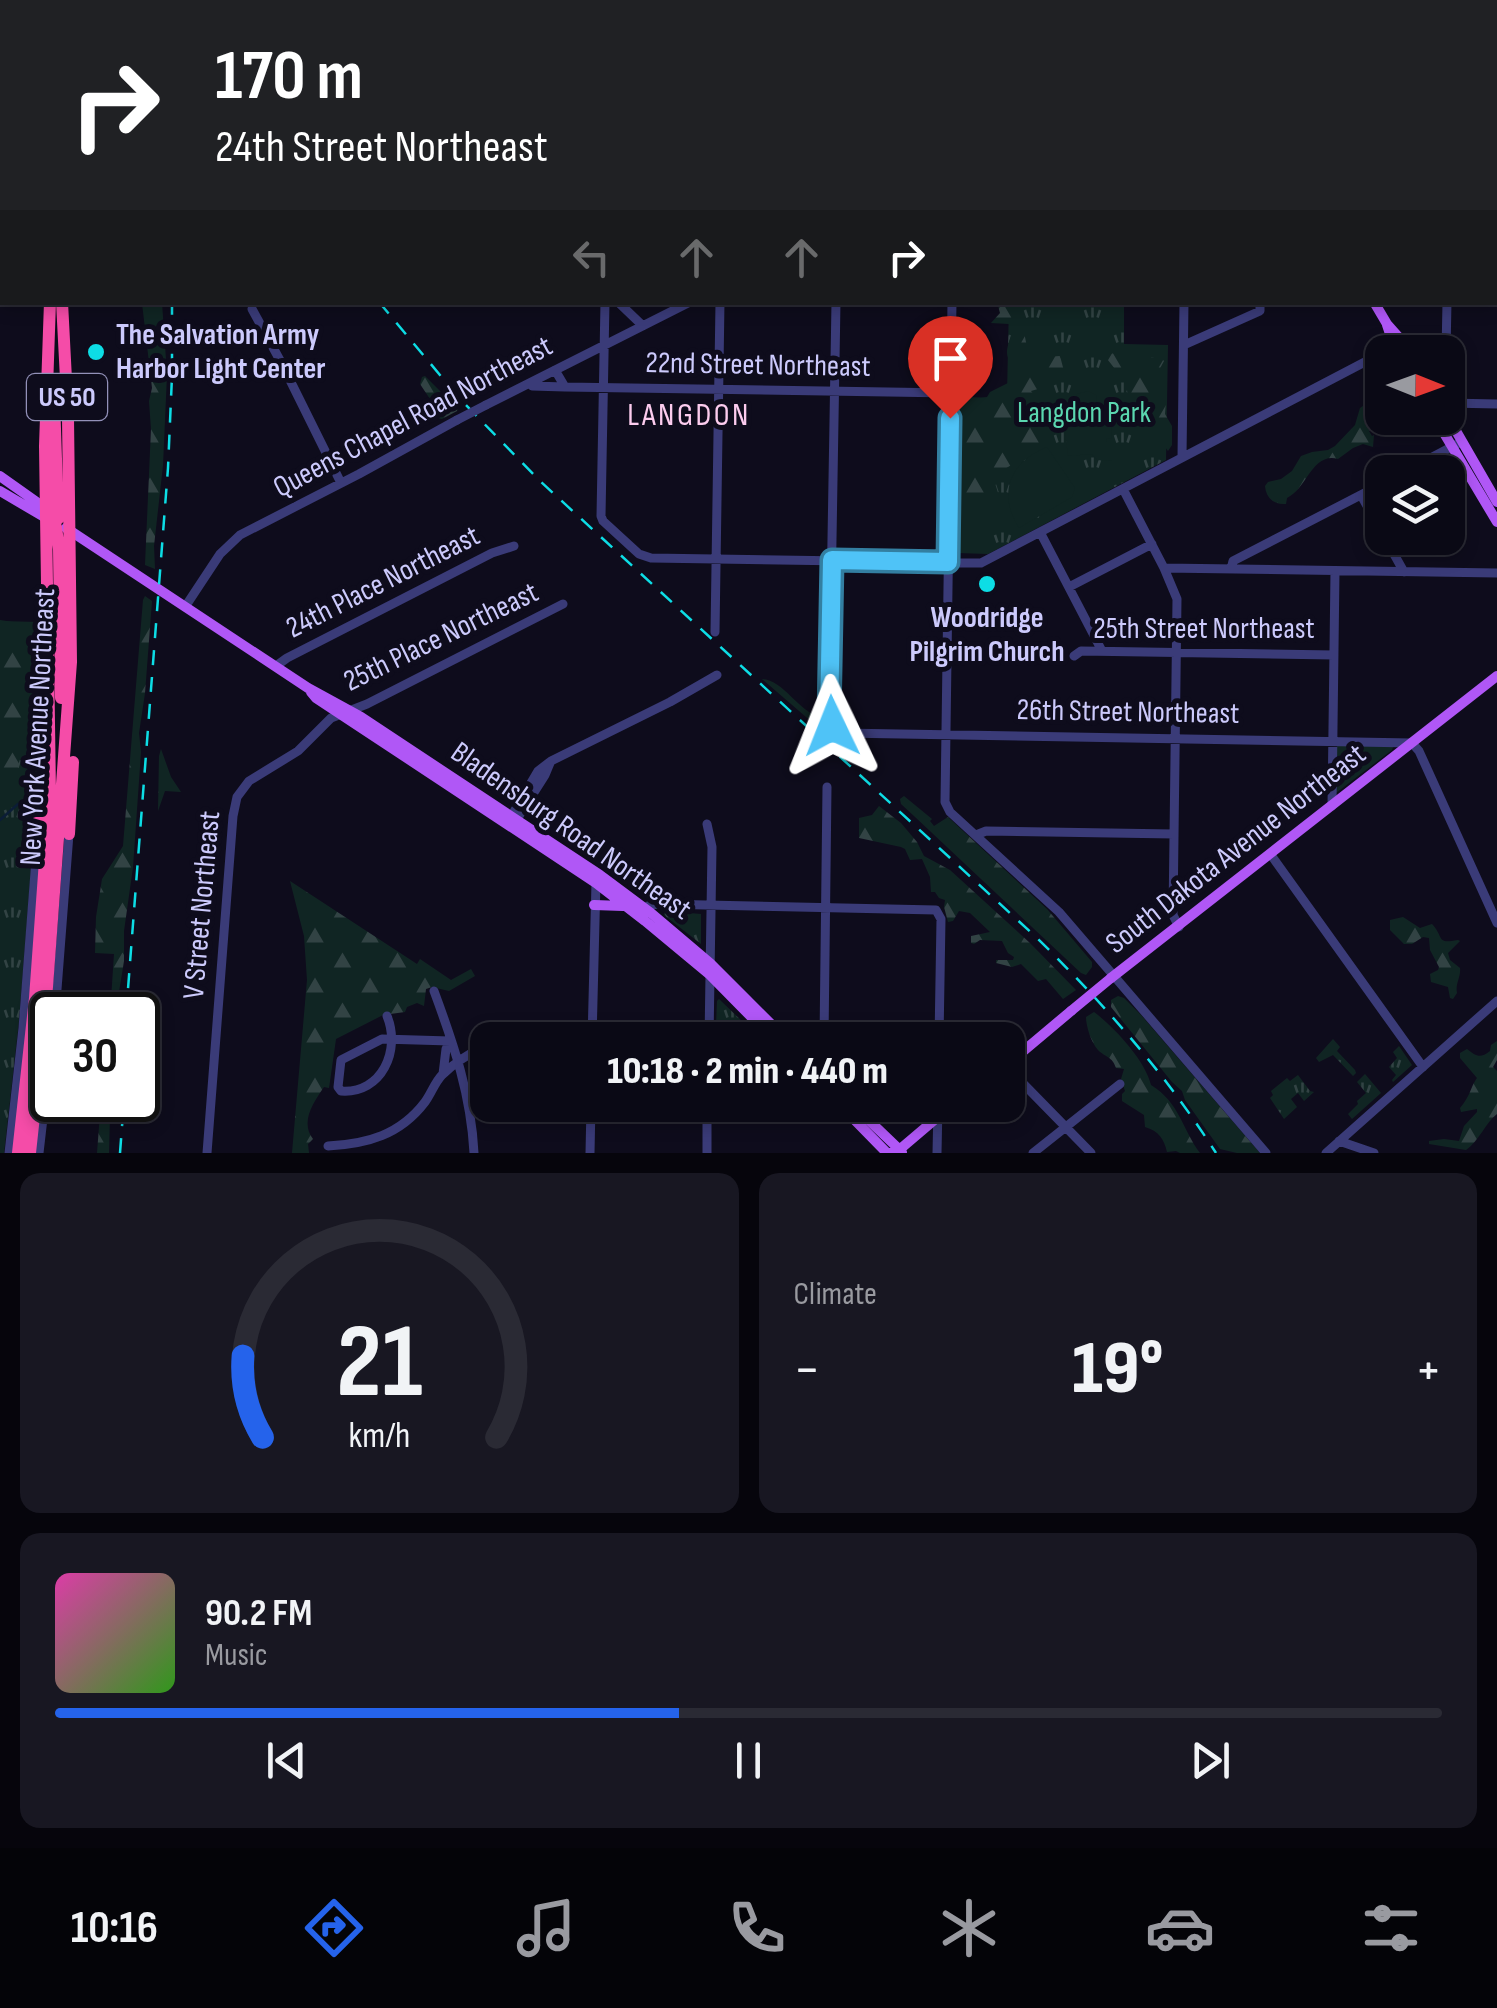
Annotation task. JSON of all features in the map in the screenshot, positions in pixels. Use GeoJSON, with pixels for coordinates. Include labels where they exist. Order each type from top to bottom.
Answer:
{"type":"FeatureCollection","features":[{"type":"Feature","properties":{"kind":"highway","name":"New York Avenue Northeast"},"geometry":{"type":"LineString","coordinates":[[30,1153],[45,1014],[71,674],[69,530],[50,305]]}},
{"type":"Feature","properties":{"kind":"highway","name":"New York Avenue Northeast"},"geometry":{"type":"LineString","coordinates":[[18,1153],[32,1033],[46,845],[54,358],[62,305]]}},
{"type":"Feature","properties":{"kind":"highway"},"geometry":{"type":"LineString","coordinates":[[62,471],[51,517],[60,549],[62,786]]}},
{"type":"Feature","properties":{"kind":"highway"},"geometry":{"type":"LineString","coordinates":[[48,615],[61,624]]}},
{"type":"Feature","properties":{"kind":"highway"},"geometry":{"type":"LineString","coordinates":[[68,834],[75,711],[71,674]]}},
{"type":"Feature","properties":{"kind":"highway"},"geometry":{"type":"LineString","coordinates":[[38,833],[50,722]]}},
{"type":"Feature","properties":{"kind":"main road"},"geometry":{"type":"LineString","coordinates":[[1376,305],[1388,335]]}},
{"type":"Feature","properties":{"kind":"main road"},"geometry":{"type":"LineString","coordinates":[[1449,435],[1497,502]]}},
{"type":"Feature","properties":{"kind":"main road"},"geometry":{"type":"LineString","coordinates":[[1454,435],[1497,522]]}},
{"type":"Feature","properties":{"kind":"main road","name":"Bladensburg Road Northeast"},"geometry":{"type":"LineString","coordinates":[[0,476],[69,530],[276,666],[316,698],[346,712],[598,879],[710,969],[763,1022]]}},
{"type":"Feature","properties":{"kind":"main road","name":"Bladensburg Road Northeast"},"geometry":{"type":"LineString","coordinates":[[0,490],[51,517]]}},
{"type":"Feature","properties":{"kind":"main road","name":"South Dakota Avenue Northeast"},"geometry":{"type":"LineString","coordinates":[[1025,1050],[1497,676]]}},
{"type":"Feature","properties":{"kind":"main road","name":"Bladensburg Road Northeast"},"geometry":{"type":"LineString","coordinates":[[598,879],[627,906],[641,911]]}},
{"type":"Feature","properties":{"kind":"main road"},"geometry":{"type":"LineString","coordinates":[[594,905],[627,906]]}},
{"type":"Feature","properties":{"kind":"main road"},"geometry":{"type":"LineString","coordinates":[[860,1122],[895,1152]]}},
{"type":"Feature","properties":{"kind":"main road"},"geometry":{"type":"LineString","coordinates":[[869,1122],[895,1152]]}},
{"type":"Feature","properties":{"kind":"main road"},"geometry":{"type":"LineString","coordinates":[[895,1152],[926,1122]]}},
{"type":"Feature","properties":{"kind":"street"},"geometry":{"type":"LineString","coordinates":[[605,305],[601,516],[644,557],[980,563],[1365,362]]}},
{"type":"Feature","properties":{"kind":"street"},"geometry":{"type":"LineString","coordinates":[[621,305],[643,326]]}},
{"type":"Feature","properties":{"kind":"street","name":"Queens Chapel Road Northeast"},"geometry":{"type":"LineString","coordinates":[[185,607],[237,537],[684,305]]}},
{"type":"Feature","properties":{"kind":"street"},"geometry":{"type":"LineString","coordinates":[[714,632],[720,305]]}},
{"type":"Feature","properties":{"kind":"street"},"geometry":{"type":"LineString","coordinates":[[832,560],[836,305]]}},
{"type":"Feature","properties":{"kind":"street"},"geometry":{"type":"LineString","coordinates":[[952,305],[945,802],[950,812],[1059,912],[1266,1153]]}},
{"type":"Feature","properties":{"kind":"street"},"geometry":{"type":"LineString","coordinates":[[1182,457],[1184,305]]}},
{"type":"Feature","properties":{"kind":"street"},"geometry":{"type":"LineString","coordinates":[[1446,305],[1446,335]]}},
{"type":"Feature","properties":{"kind":"street"},"geometry":{"type":"LineString","coordinates":[[1184,345],[1260,307]]}},
{"type":"Feature","properties":{"kind":"street"},"geometry":{"type":"LineString","coordinates":[[252,309],[341,483]]}},
{"type":"Feature","properties":{"kind":"street"},"geometry":{"type":"LineString","coordinates":[[556,370],[565,387]]}},
{"type":"Feature","properties":{"kind":"street","name":"22nd Street Northeast"},"geometry":{"type":"LineString","coordinates":[[532,386],[951,393]]}},
{"type":"Feature","properties":{"kind":"street"},"geometry":{"type":"LineString","coordinates":[[1465,404],[1497,404]]}},
{"type":"Feature","properties":{"kind":"street"},"geometry":{"type":"LineString","coordinates":[[1437,455],[1457,445]]}},
{"type":"Feature","properties":{"kind":"street"},"geometry":{"type":"LineString","coordinates":[[1122,489],[1178,598],[1172,915],[1178,927]]}},
{"type":"Feature","properties":{"kind":"street"},"geometry":{"type":"LineString","coordinates":[[1231,569],[1233,561],[1365,493]]}},
{"type":"Feature","properties":{"kind":"street"},"geometry":{"type":"LineString","coordinates":[[1361,495],[1365,502]]}},
{"type":"Feature","properties":{"kind":"street"},"geometry":{"type":"LineString","coordinates":[[1040,532],[1102,651]]}},
{"type":"Feature","properties":{"kind":"street"},"geometry":{"type":"LineString","coordinates":[[1069,587],[1152,544]]}},
{"type":"Feature","properties":{"kind":"street","name":"24th Place Northeast"},"geometry":{"type":"LineString","coordinates":[[276,666],[492,553],[514,546]]}},
{"type":"Feature","properties":{"kind":"street"},"geometry":{"type":"LineString","coordinates":[[1395,555],[1404,572]]}},
{"type":"Feature","properties":{"kind":"street","name":"26th Street Northeast"},"geometry":{"type":"LineString","coordinates":[[832,560],[829,718],[832,726],[842,732],[1412,743]]}},
{"type":"Feature","properties":{"kind":"street"},"geometry":{"type":"LineString","coordinates":[[1164,568],[1497,574]]}},
{"type":"Feature","properties":{"kind":"street"},"geometry":{"type":"LineString","coordinates":[[1332,806],[1334,571]]}},
{"type":"Feature","properties":{"kind":"street","name":"25th Place Northeast"},"geometry":{"type":"LineString","coordinates":[[346,712],[564,604]]}},
{"type":"Feature","properties":{"kind":"street","name":"25th Street Northeast"},"geometry":{"type":"LineString","coordinates":[[1074,656],[1081,651],[1334,655]]}},
{"type":"Feature","properties":{"kind":"street"},"geometry":{"type":"LineString","coordinates":[[511,822],[551,761],[717,675]]}},
{"type":"Feature","properties":{"kind":"street","name":"V Street Northeast"},"geometry":{"type":"LineString","coordinates":[[208,1153],[236,802],[249,781],[295,754],[326,721],[346,712]]}},
{"type":"Feature","properties":{"kind":"street"},"geometry":{"type":"LineString","coordinates":[[1412,743],[1497,924]]}},
{"type":"Feature","properties":{"kind":"street"},"geometry":{"type":"LineString","coordinates":[[824,1022],[828,787]]}},
{"type":"Feature","properties":{"kind":"street"},"geometry":{"type":"LineString","coordinates":[[707,824],[712,847],[709,1022]]}},
{"type":"Feature","properties":{"kind":"street"},"geometry":{"type":"LineString","coordinates":[[976,835],[995,830],[1174,834]]}},
{"type":"Feature","properties":{"kind":"street"},"geometry":{"type":"LineString","coordinates":[[8,1153],[23,1028],[38,833]]}},
{"type":"Feature","properties":{"kind":"street"},"geometry":{"type":"LineString","coordinates":[[57,992],[68,834]]}},
{"type":"Feature","properties":{"kind":"street"},"geometry":{"type":"LineString","coordinates":[[1270,855],[1423,1067]]}},
{"type":"Feature","properties":{"kind":"street"},"geometry":{"type":"LineString","coordinates":[[592,1022],[598,879]]}},
{"type":"Feature","properties":{"kind":"street"},"geometry":{"type":"LineString","coordinates":[[641,911],[660,904],[931,909],[942,918],[939,1022]]}},
{"type":"Feature","properties":{"kind":"street"},"geometry":{"type":"LineString","coordinates":[[434,991],[460,1062],[470,1106],[474,1153]]}},
{"type":"Feature","properties":{"kind":"street"},"geometry":{"type":"LineString","coordinates":[[1326,1153],[1497,1001]]}},
{"type":"Feature","properties":{"kind":"street"},"geometry":{"type":"LineString","coordinates":[[388,1016],[393,1040],[387,1065],[358,1090],[343,1092],[340,1060],[382,1039],[393,1040],[450,1041]]}},
{"type":"Feature","properties":{"kind":"street"},"geometry":{"type":"LineString","coordinates":[[443,1074],[450,1041]]}},
{"type":"Feature","properties":{"kind":"street"},"geometry":{"type":"LineString","coordinates":[[328,1146],[367,1142],[396,1129],[417,1112],[443,1074],[470,1056]]}},
{"type":"Feature","properties":{"kind":"street"},"geometry":{"type":"LineString","coordinates":[[1025,1084],[1091,1153]]}},
{"type":"Feature","properties":{"kind":"street"},"geometry":{"type":"LineString","coordinates":[[1032,1153],[1120,1084]]}},
{"type":"Feature","properties":{"kind":"street"},"geometry":{"type":"LineString","coordinates":[[39,1153],[43,1122]]}},
{"type":"Feature","properties":{"kind":"street"},"geometry":{"type":"LineString","coordinates":[[590,1122],[590,1153]]}},
{"type":"Feature","properties":{"kind":"street"},"geometry":{"type":"LineString","coordinates":[[707,1153],[708,1122]]}},
{"type":"Feature","properties":{"kind":"street"},"geometry":{"type":"LineString","coordinates":[[937,1153],[938,1122]]}},
{"type":"Feature","properties":{"kind":"street"},"geometry":{"type":"LineString","coordinates":[[1340,1141],[1374,1153]]}},
{"type":"Feature","properties":{"kind":"green space"},"geometry":{"type":"Polygon","coordinates":[[[142,305],[162,305],[167,374],[155,569],[145,565],[152,388],[142,305]]]}},
{"type":"Feature","properties":{"kind":"green space","name":"Langdon Park"},"geometry":{"type":"Polygon","coordinates":[[[1009,305],[1124,305],[1124,344],[1168,345],[1166,460],[988,554],[959,553],[962,397],[1007,395],[1009,305]]]}},
{"type":"Feature","properties":{"kind":"green space"},"geometry":{"type":"Polygon","coordinates":[[[1018,305],[1027,347],[1043,348],[1046,357],[1060,356],[1065,375],[1055,384],[1031,391],[1055,398],[1058,415],[1043,446],[998,473],[998,508],[988,518],[971,521],[957,530],[960,404],[987,397],[1010,382],[1017,370],[1007,354],[1013,327],[991,323],[1000,313],[998,306],[1018,305]]]}},
{"type":"Feature","properties":{"kind":"green space"},"geometry":{"type":"Polygon","coordinates":[[[1115,353],[1131,359],[1160,357],[1164,361],[1158,372],[1158,387],[1172,426],[1172,445],[1168,451],[1157,436],[1136,423],[1137,411],[1134,404],[1129,404],[1126,383],[1104,355],[1115,353]]]}},
{"type":"Feature","properties":{"kind":"green space"},"geometry":{"type":"Polygon","coordinates":[[[425,376],[457,411],[437,418],[434,405],[420,384],[425,376]]]}},
{"type":"Feature","properties":{"kind":"green space"},"geometry":{"type":"Polygon","coordinates":[[[1088,391],[1096,395],[1098,413],[1105,413],[1111,425],[1112,438],[1106,439],[1112,442],[1112,461],[1097,460],[1092,454],[1068,456],[1065,432],[1074,422],[1077,394],[1088,391]]]}},
{"type":"Feature","properties":{"kind":"green space"},"geometry":{"type":"Polygon","coordinates":[[[1365,405],[1365,435],[1374,435],[1373,447],[1363,444],[1338,459],[1322,461],[1287,498],[1286,504],[1271,500],[1265,486],[1268,482],[1292,471],[1301,456],[1335,446],[1355,425],[1365,405]]]}},
{"type":"Feature","properties":{"kind":"green space"},"geometry":{"type":"Polygon","coordinates":[[[1047,447],[1075,488],[1072,497],[1019,528],[1009,503],[1011,480],[1024,461],[1047,447]]]}},
{"type":"Feature","properties":{"kind":"green space"},"geometry":{"type":"Polygon","coordinates":[[[145,596],[152,601],[139,733],[133,867],[119,992],[112,992],[114,954],[95,953],[96,917],[102,879],[123,846],[145,596]]]}},
{"type":"Feature","properties":{"kind":"green space"},"geometry":{"type":"Polygon","coordinates":[[[0,620],[25,624],[33,634],[35,711],[16,772],[0,787],[0,620]]]}},
{"type":"Feature","properties":{"kind":"green space"},"geometry":{"type":"Polygon","coordinates":[[[0,621],[37,622],[41,742],[19,1021],[4,1153],[0,1153],[0,621]]]}},
{"type":"Feature","properties":{"kind":"green space"},"geometry":{"type":"Polygon","coordinates":[[[762,679],[777,685],[806,710],[822,718],[828,732],[838,741],[835,742],[762,679]]]}},
{"type":"Feature","properties":{"kind":"green space"},"geometry":{"type":"Polygon","coordinates":[[[1337,745],[1391,746],[1393,747],[1336,793],[1337,745]]]}},
{"type":"Feature","properties":{"kind":"green space"},"geometry":{"type":"Polygon","coordinates":[[[161,749],[181,792],[165,791],[158,811],[159,756],[161,749]]]}},
{"type":"Feature","properties":{"kind":"green space"},"geometry":{"type":"Polygon","coordinates":[[[904,796],[932,819],[934,826],[948,817],[1047,909],[1092,962],[1086,975],[901,804],[904,796]]]}},
{"type":"Feature","properties":{"kind":"green space"},"geometry":{"type":"Polygon","coordinates":[[[879,806],[901,823],[924,856],[950,870],[1076,990],[1063,999],[1046,979],[1038,981],[1021,964],[1012,967],[996,963],[1014,957],[1002,941],[971,943],[971,936],[990,932],[970,913],[959,911],[948,922],[945,900],[931,892],[922,859],[910,860],[901,847],[859,838],[859,818],[872,815],[879,806]]]}},
{"type":"Feature","properties":{"kind":"green space"},"geometry":{"type":"Polygon","coordinates":[[[290,881],[417,964],[420,959],[451,980],[471,969],[475,976],[449,991],[426,989],[424,1006],[417,1003],[405,1012],[383,1015],[336,1039],[329,1088],[324,1087],[308,1119],[313,1139],[308,1144],[309,1153],[292,1153],[307,980],[304,936],[290,881]]]}},
{"type":"Feature","properties":{"kind":"green space"},"geometry":{"type":"Polygon","coordinates":[[[665,911],[701,914],[701,944],[664,915],[665,911]]]}},
{"type":"Feature","properties":{"kind":"green space"},"geometry":{"type":"Polygon","coordinates":[[[1403,917],[1420,928],[1432,924],[1443,940],[1460,941],[1448,953],[1460,968],[1453,999],[1448,987],[1431,982],[1430,974],[1439,967],[1429,938],[1404,944],[1390,930],[1390,920],[1403,917]]]}},
{"type":"Feature","properties":{"kind":"green space"},"geometry":{"type":"Polygon","coordinates":[[[1118,996],[1141,1015],[1260,1153],[1220,1149],[1182,1091],[1111,1007],[1111,1000],[1118,996]]]}},
{"type":"Feature","properties":{"kind":"green space"},"geometry":{"type":"Polygon","coordinates":[[[719,999],[743,1022],[716,1022],[719,999]]]}},
{"type":"Feature","properties":{"kind":"green space"},"geometry":{"type":"Polygon","coordinates":[[[1094,1012],[1136,1055],[1151,1085],[1175,1108],[1200,1153],[1167,1152],[1160,1136],[1145,1127],[1144,1115],[1122,1101],[1124,1069],[1116,1068],[1093,1043],[1086,1017],[1094,1012]]]}},
{"type":"Feature","properties":{"kind":"green space"},"geometry":{"type":"Polygon","coordinates":[[[1333,1039],[1340,1047],[1337,1051],[1355,1070],[1353,1076],[1333,1055],[1319,1062],[1316,1058],[1333,1039]]]}},
{"type":"Feature","properties":{"kind":"green space"},"geometry":{"type":"Polygon","coordinates":[[[1497,1041],[1493,1067],[1497,1071],[1497,1114],[1466,1150],[1429,1144],[1444,1139],[1459,1141],[1464,1126],[1477,1112],[1461,1112],[1477,1078],[1460,1053],[1467,1049],[1481,1056],[1497,1041]]]}},
{"type":"Feature","properties":{"kind":"green space"},"geometry":{"type":"Polygon","coordinates":[[[1399,1046],[1412,1065],[1393,1082],[1396,1075],[1389,1067],[1397,1058],[1393,1052],[1399,1046]]]}},
{"type":"Feature","properties":{"kind":"green space"},"geometry":{"type":"Polygon","coordinates":[[[1365,1074],[1381,1093],[1352,1119],[1348,1114],[1366,1093],[1357,1082],[1365,1074]]]}},
{"type":"Feature","properties":{"kind":"green space"},"geometry":{"type":"Polygon","coordinates":[[[1298,1075],[1314,1092],[1304,1101],[1298,1093],[1291,1099],[1297,1107],[1284,1119],[1270,1098],[1271,1091],[1287,1078],[1290,1081],[1298,1075]]]}},
{"type":"Feature","properties":{"kind":"green space"},"geometry":{"type":"Polygon","coordinates":[[[99,1122],[110,1122],[109,1153],[97,1153],[99,1122]]]}},
{"type":"Feature","properties":{"kind":"waterway"},"geometry":{"type":"LineString","coordinates":[[0,820],[18,804]]}},
{"type":"Feature","properties":{"kind":"railway"},"geometry":{"type":"LineString","coordinates":[[128,992],[168,468],[172,305]]}},
{"type":"Feature","properties":{"kind":"railway"},"geometry":{"type":"LineString","coordinates":[[382,305],[460,399],[540,481],[1061,962],[1155,1067],[1216,1153]]}},
{"type":"Feature","properties":{"kind":"railway"},"geometry":{"type":"LineString","coordinates":[[120,1153],[122,1122]]}},
{"type":"Feature","properties":{"kind":"place","name":"The Salvation Army Harbor Light Center"},"geometry":{"type":"Point","coordinates":[96,352]}},
{"type":"Feature","properties":{"kind":"place","name":"Woodridge Pilgrim Church"},"geometry":{"type":"Point","coordinates":[987,584]}},
{"type":"Feature","properties":{"kind":"district","name":"LANGDON"},"geometry":{"type":"Point","coordinates":[689,415]}},
{"type":"Feature","properties":{"kind":"route"},"geometry":{"type":"LineString","coordinates":[[832,726],[832,560],[948,562],[950,418]]}}]}
